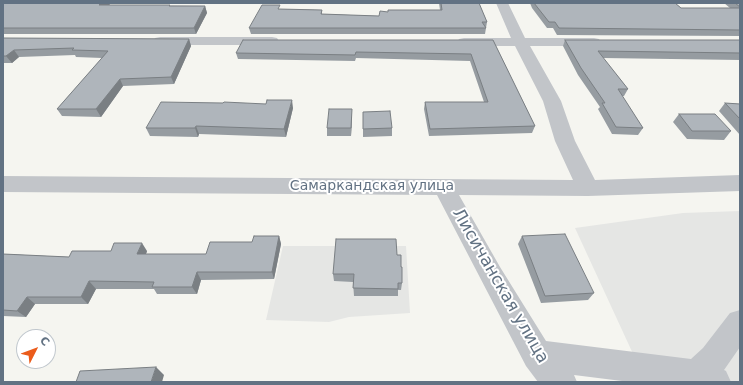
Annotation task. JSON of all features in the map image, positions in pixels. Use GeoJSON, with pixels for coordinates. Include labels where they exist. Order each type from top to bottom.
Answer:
{"type":"FeatureCollection","features":[{"type":"Feature","properties":{"kind":"street"},"geometry":{"type":"LineString","coordinates":[[502,3],[520,42],[552,101],[565,141],[588,188]]}},
{"type":"Feature","properties":{"kind":"street"},"geometry":{"type":"LineString","coordinates":[[146,41],[289,41]]}},
{"type":"Feature","properties":{"kind":"street"},"geometry":{"type":"LineString","coordinates":[[448,42],[606,42]]}},
{"type":"Feature","properties":{"kind":"street","name":"Самаркандская улица"},"geometry":{"type":"LineString","coordinates":[[3,184],[588,188],[740,183]]}},
{"type":"Feature","properties":{"kind":"street","name":"Лисичанская улица"},"geometry":{"type":"LineString","coordinates":[[443,186],[490,275],[537,355],[549,371],[560,382]]}},
{"type":"Feature","properties":{"kind":"street"},"geometry":{"type":"LineString","coordinates":[[537,355],[706,379],[714,359],[740,323]]}},
{"type":"Feature","properties":{"kind":"shaded area"},"geometry":{"type":"Polygon","coordinates":[[[740,211],[740,382],[646,382],[575,228],[683,213],[740,211]]]}},
{"type":"Feature","properties":{"kind":"shaded area"},"geometry":{"type":"Polygon","coordinates":[[[283,246],[406,246],[410,313],[349,317],[329,322],[266,320],[283,246]]]}},
{"type":"Feature","properties":{"kind":"building"},"geometry":{"type":"Polygon","coordinates":[[[3,3],[101,3],[99,5],[205,6],[194,28],[3,28],[3,3]]]}},
{"type":"Feature","properties":{"kind":"building"},"geometry":{"type":"Polygon","coordinates":[[[441,3],[479,3],[487,22],[482,22],[486,28],[249,28],[262,5],[280,5],[278,9],[322,10],[321,14],[379,16],[380,11],[388,12],[388,10],[442,10],[441,3]]]}},
{"type":"Feature","properties":{"kind":"building"},"geometry":{"type":"Polygon","coordinates":[[[534,3],[675,3],[681,8],[740,8],[740,30],[559,28],[555,22],[549,22],[534,3]]]}},
{"type":"Feature","properties":{"kind":"building"},"geometry":{"type":"Polygon","coordinates":[[[3,38],[189,39],[171,77],[120,79],[96,109],[57,109],[108,51],[72,50],[74,48],[14,50],[6,56],[3,56],[3,38]]]}},
{"type":"Feature","properties":{"kind":"building"},"geometry":{"type":"Polygon","coordinates":[[[243,40],[493,40],[535,126],[430,129],[425,102],[488,102],[471,54],[356,52],[355,55],[236,53],[243,40]]]}},
{"type":"Feature","properties":{"kind":"building"},"geometry":{"type":"Polygon","coordinates":[[[565,40],[740,40],[740,53],[598,51],[628,89],[618,89],[643,128],[616,127],[602,103],[605,103],[581,68],[565,40]]]}},
{"type":"Feature","properties":{"kind":"building"},"geometry":{"type":"Polygon","coordinates":[[[267,100],[292,100],[284,129],[196,126],[195,128],[146,128],[161,102],[266,104],[267,100]]]}},
{"type":"Feature","properties":{"kind":"building"},"geometry":{"type":"Polygon","coordinates":[[[725,103],[740,104],[740,119],[725,103]]]}},
{"type":"Feature","properties":{"kind":"building"},"geometry":{"type":"Polygon","coordinates":[[[329,109],[352,109],[351,128],[327,128],[329,109]]]}},
{"type":"Feature","properties":{"kind":"building"},"geometry":{"type":"Polygon","coordinates":[[[390,111],[392,128],[363,129],[363,112],[390,111]]]}},
{"type":"Feature","properties":{"kind":"building"},"geometry":{"type":"Polygon","coordinates":[[[679,114],[715,114],[731,131],[692,131],[679,114]]]}},
{"type":"Feature","properties":{"kind":"building"},"geometry":{"type":"Polygon","coordinates":[[[565,234],[594,293],[545,296],[522,236],[565,234]]]}},
{"type":"Feature","properties":{"kind":"building"},"geometry":{"type":"Polygon","coordinates":[[[254,236],[279,236],[272,272],[197,272],[192,287],[152,287],[154,282],[89,281],[81,297],[27,297],[17,311],[3,310],[3,254],[69,257],[72,251],[111,251],[114,243],[142,243],[137,254],[206,254],[210,242],[252,242],[254,236]]]}},
{"type":"Feature","properties":{"kind":"building"},"geometry":{"type":"Polygon","coordinates":[[[336,239],[396,239],[397,255],[401,255],[402,267],[402,283],[398,283],[398,289],[353,288],[354,274],[333,274],[336,239]]]}},
{"type":"Feature","properties":{"kind":"building"},"geometry":{"type":"Polygon","coordinates":[[[156,367],[151,382],[76,382],[80,371],[156,367]]]}}]}
